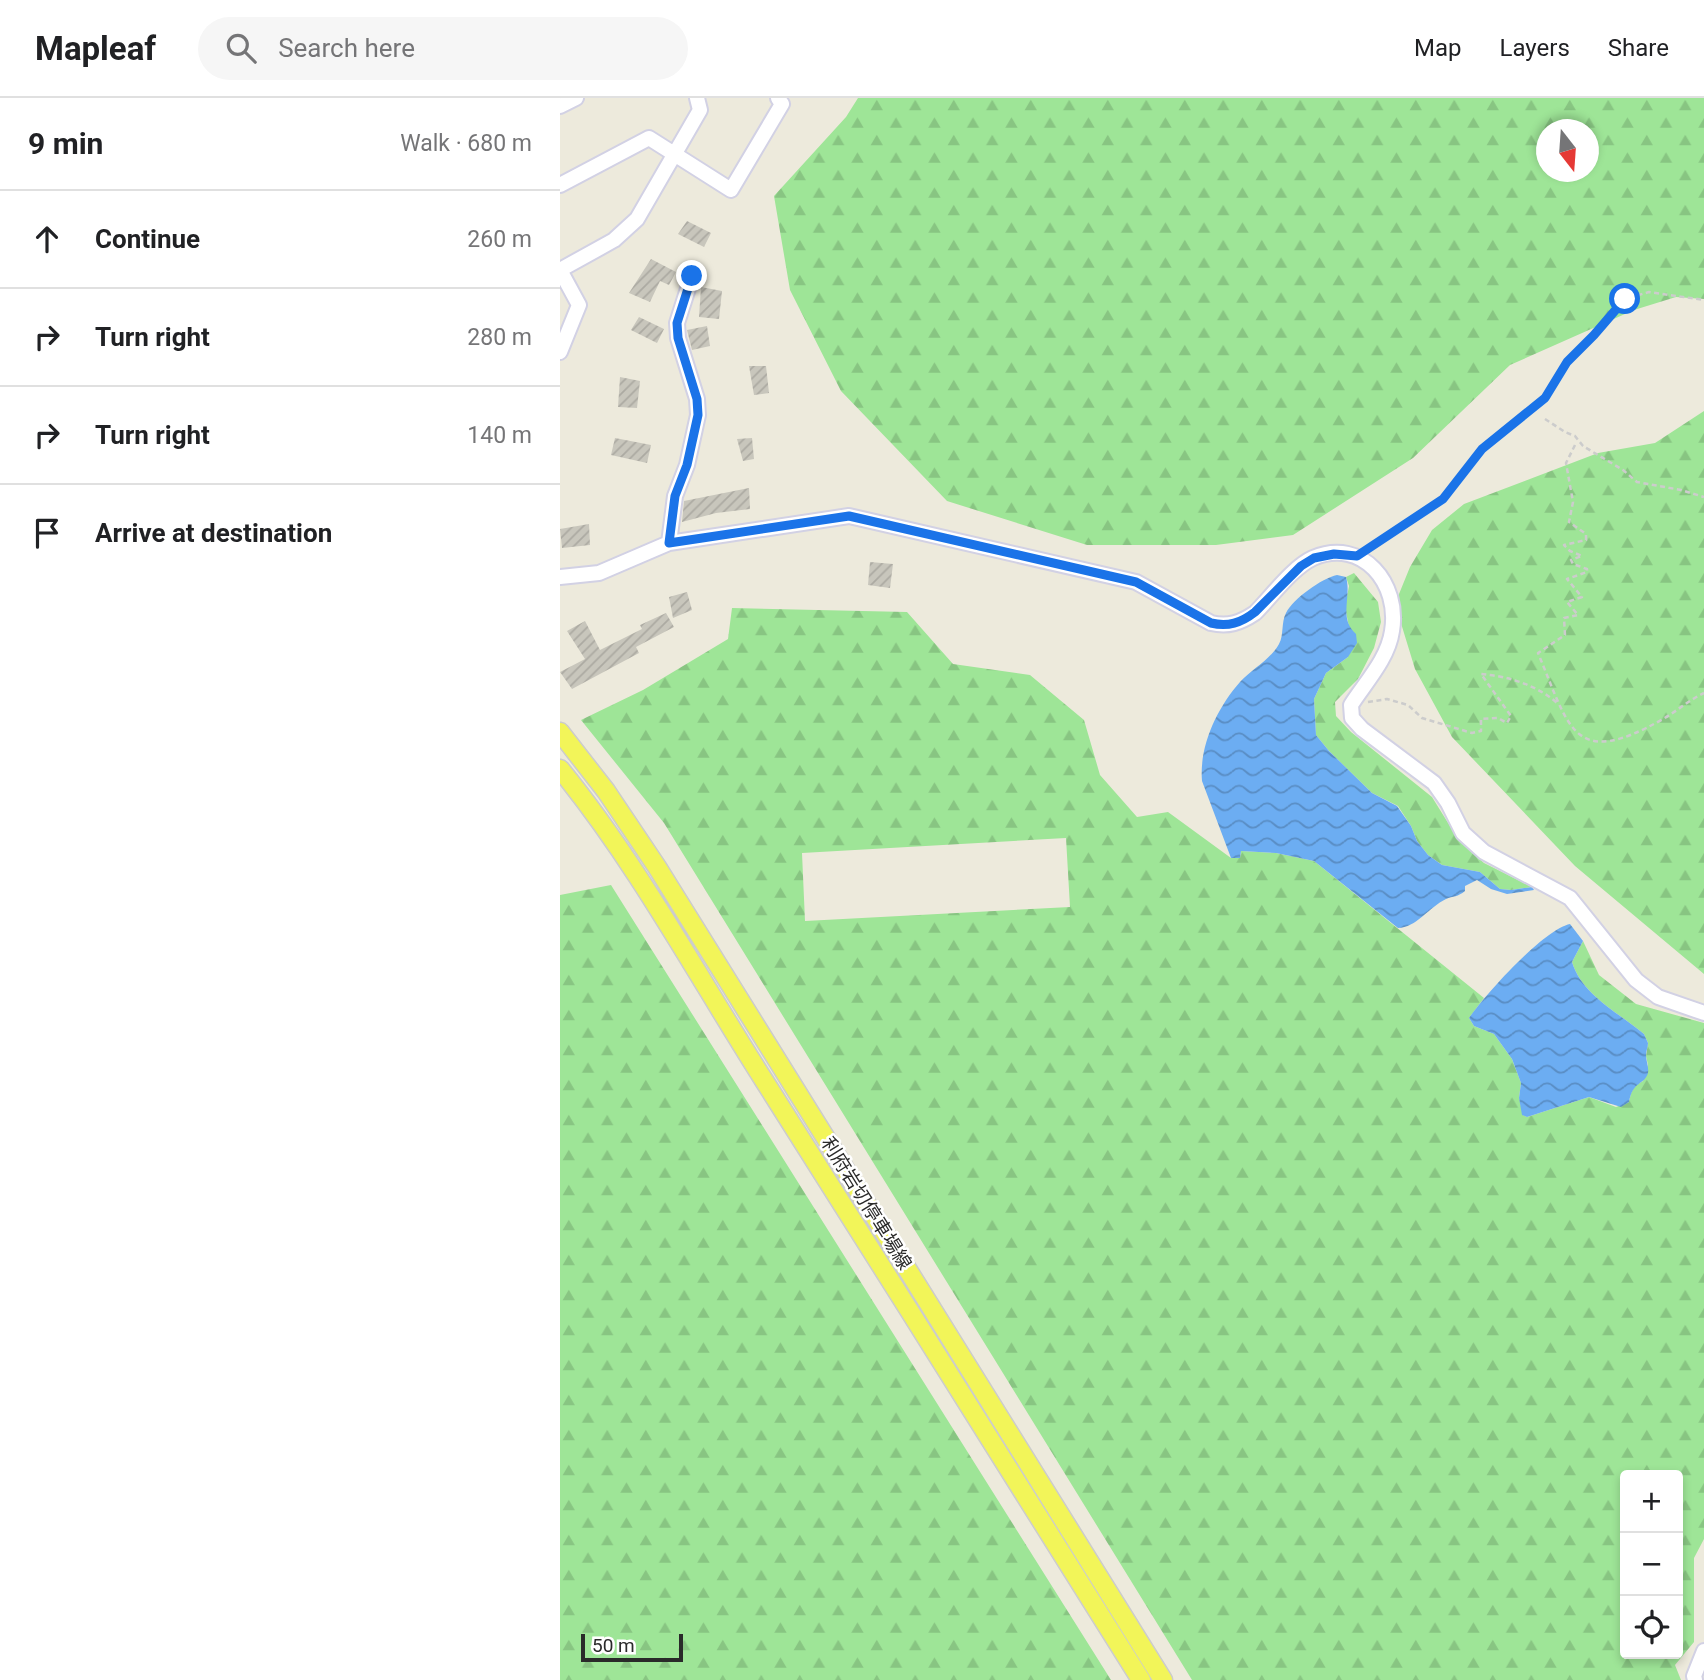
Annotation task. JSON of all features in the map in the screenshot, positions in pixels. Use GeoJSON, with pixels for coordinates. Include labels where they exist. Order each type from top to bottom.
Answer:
{"type":"FeatureCollection","features":[{"type":"Feature","properties":{"kind":"main road","name":"利府岩切停車場線"},"geometry":{"type":"LineString","coordinates":[[560,732],[606,791],[657,867],[1163,1680]]}},
{"type":"Feature","properties":{"kind":"main road","name":"利府岩切停車場線"},"geometry":{"type":"LineString","coordinates":[[560,769],[628,863],[678,940],[1141,1680]]}},
{"type":"Feature","properties":{"kind":"street"},"geometry":{"type":"LineString","coordinates":[[560,106],[576,98]]}},
{"type":"Feature","properties":{"kind":"street"},"geometry":{"type":"LineString","coordinates":[[560,352],[579,304],[560,270],[614,240],[637,219],[700,110],[697,98]]}},
{"type":"Feature","properties":{"kind":"street"},"geometry":{"type":"LineString","coordinates":[[560,185],[649,138],[731,190],[782,104],[778,98]]}},
{"type":"Feature","properties":{"kind":"street"},"geometry":{"type":"LineString","coordinates":[[669,543],[675,496],[687,465],[698,415],[697,399],[678,338],[677,323],[692,276]]}},
{"type":"Feature","properties":{"kind":"street"},"geometry":{"type":"LineString","coordinates":[[560,577],[599,573],[669,543],[849,516],[1136,582],[1211,623],[1223,626],[1246,619],[1301,566],[1314,558],[1334,554],[1357,556],[1383,578],[1391,595],[1394,614],[1392,634],[1379,664],[1351,705],[1352,718],[1362,729],[1434,783],[1463,833],[1484,852],[1570,898],[1636,980],[1658,997],[1704,1013]]}},
{"type":"Feature","properties":{"kind":"street"},"geometry":{"type":"LineString","coordinates":[[1695,1680],[1693,1676],[1704,1651]]}},
{"type":"Feature","properties":{"kind":"path"},"geometry":{"type":"LineString","coordinates":[[1357,556],[1443,499],[1482,449],[1545,398],[1567,362],[1625,299],[1649,292],[1704,300]]}},
{"type":"Feature","properties":{"kind":"path"},"geometry":{"type":"LineString","coordinates":[[1545,419],[1575,436],[1583,446],[1623,470],[1637,482],[1704,497]]}},
{"type":"Feature","properties":{"kind":"path"},"geometry":{"type":"LineString","coordinates":[[1575,445],[1566,463],[1573,502],[1569,522],[1586,534],[1586,540],[1564,545],[1582,556],[1571,560],[1573,564],[1587,569],[1587,572],[1567,579],[1583,597],[1567,602],[1578,615],[1564,618],[1565,635],[1538,653],[1559,706],[1572,728],[1585,739],[1610,743],[1623,740],[1665,718],[1704,693]]}},
{"type":"Feature","properties":{"kind":"path"},"geometry":{"type":"LineString","coordinates":[[1351,705],[1387,699],[1408,705],[1422,718],[1472,733],[1481,731],[1481,719],[1498,718],[1507,723],[1511,716],[1481,674],[1499,675],[1545,692],[1559,706]]}},
{"type":"Feature","properties":{"kind":"green space"},"geometry":{"type":"Polygon","coordinates":[[[858,98],[1704,98],[1704,299],[1676,297],[1634,310],[1510,365],[1413,458],[1293,535],[1216,545],[1087,545],[947,501],[841,391],[790,290],[774,196],[846,117],[858,98]]]}},
{"type":"Feature","properties":{"kind":"green space"},"geometry":{"type":"Polygon","coordinates":[[[1704,411],[1704,974],[1575,866],[1452,737],[1415,669],[1400,620],[1399,594],[1410,567],[1432,530],[1464,504],[1598,453],[1655,443],[1704,411]]]}},
{"type":"Feature","properties":{"kind":"green space"},"geometry":{"type":"Polygon","coordinates":[[[1354,573],[1378,602],[1381,622],[1374,648],[1358,679],[1335,702],[1336,716],[1351,732],[1432,797],[1458,839],[1484,863],[1532,887],[1500,889],[1480,872],[1442,865],[1428,855],[1417,841],[1398,806],[1372,793],[1316,735],[1314,699],[1326,673],[1348,657],[1349,627],[1345,607],[1349,586],[1346,577],[1354,573]]]}},
{"type":"Feature","properties":{"kind":"green space"},"geometry":{"type":"Polygon","coordinates":[[[732,608],[907,612],[953,664],[1030,675],[1084,720],[1100,775],[1137,817],[1168,812],[1231,858],[1240,858],[1241,851],[1276,853],[1314,861],[1484,998],[1469,1018],[1474,1026],[1494,1034],[1512,1059],[1521,1083],[1519,1098],[1523,1115],[1527,1117],[1589,1097],[1616,1107],[1629,1102],[1633,1089],[1643,1081],[1648,1065],[1648,1043],[1644,1034],[1593,994],[1577,974],[1572,962],[1583,941],[1599,975],[1636,1004],[1704,1023],[1704,1539],[1694,1558],[1694,1642],[1683,1655],[1683,1470],[1620,1470],[1620,1659],[1680,1659],[1675,1665],[1681,1680],[1192,1680],[664,823],[581,720],[643,690],[728,639],[732,608]],[[1066,838],[802,853],[805,921],[1070,907],[1066,838]]]}},
{"type":"Feature","properties":{"kind":"green space"},"geometry":{"type":"Polygon","coordinates":[[[611,885],[1111,1680],[560,1680],[560,895],[611,885]]]}},
{"type":"Feature","properties":{"kind":"water"},"geometry":{"type":"Polygon","coordinates":[[[1337,575],[1346,577],[1348,621],[1356,634],[1357,643],[1348,657],[1326,673],[1314,699],[1316,735],[1372,793],[1397,806],[1411,826],[1417,841],[1428,855],[1442,865],[1480,872],[1500,889],[1532,887],[1534,890],[1507,894],[1491,889],[1477,880],[1465,886],[1465,891],[1446,899],[1411,925],[1398,928],[1314,861],[1276,853],[1241,851],[1240,858],[1231,858],[1202,781],[1203,754],[1211,728],[1232,692],[1279,644],[1284,617],[1290,607],[1316,585],[1337,575]]]}},
{"type":"Feature","properties":{"kind":"water"},"geometry":{"type":"Polygon","coordinates":[[[1570,924],[1583,941],[1572,962],[1577,974],[1593,994],[1644,1034],[1648,1043],[1648,1073],[1633,1090],[1629,1102],[1621,1107],[1589,1097],[1527,1117],[1522,1115],[1519,1098],[1521,1083],[1512,1059],[1494,1034],[1474,1026],[1469,1018],[1501,979],[1531,950],[1545,938],[1570,924]]]}},
{"type":"Feature","properties":{"kind":"building"},"geometry":{"type":"Polygon","coordinates":[[[687,221],[711,233],[704,247],[678,234],[687,221]]]}},
{"type":"Feature","properties":{"kind":"building"},"geometry":{"type":"Polygon","coordinates":[[[651,259],[676,272],[669,285],[660,281],[650,302],[629,293],[651,259]]]}},
{"type":"Feature","properties":{"kind":"building"},"geometry":{"type":"Polygon","coordinates":[[[701,287],[722,291],[719,319],[699,317],[701,287]]]}},
{"type":"Feature","properties":{"kind":"building"},"geometry":{"type":"Polygon","coordinates":[[[639,317],[664,329],[657,343],[631,330],[639,317]]]}},
{"type":"Feature","properties":{"kind":"building"},"geometry":{"type":"Polygon","coordinates":[[[707,326],[710,346],[692,350],[687,330],[707,326]]]}},
{"type":"Feature","properties":{"kind":"building"},"geometry":{"type":"Polygon","coordinates":[[[749,366],[766,366],[769,393],[754,395],[749,366]]]}},
{"type":"Feature","properties":{"kind":"building"},"geometry":{"type":"Polygon","coordinates":[[[620,377],[640,381],[637,408],[618,407],[620,377]]]}},
{"type":"Feature","properties":{"kind":"building"},"geometry":{"type":"Polygon","coordinates":[[[615,438],[651,445],[647,463],[611,455],[615,438]]]}},
{"type":"Feature","properties":{"kind":"building"},"geometry":{"type":"Polygon","coordinates":[[[752,438],[754,459],[743,461],[737,439],[752,438]]]}},
{"type":"Feature","properties":{"kind":"building"},"geometry":{"type":"Polygon","coordinates":[[[749,488],[750,509],[716,513],[682,522],[684,501],[749,488]]]}},
{"type":"Feature","properties":{"kind":"building"},"geometry":{"type":"Polygon","coordinates":[[[589,524],[590,545],[562,548],[560,529],[589,524]]]}},
{"type":"Feature","properties":{"kind":"building"},"geometry":{"type":"Polygon","coordinates":[[[870,562],[893,564],[890,588],[868,585],[870,562]]]}},
{"type":"Feature","properties":{"kind":"building"},"geometry":{"type":"Polygon","coordinates":[[[687,592],[692,610],[673,618],[669,597],[687,592]]]}},
{"type":"Feature","properties":{"kind":"building"},"geometry":{"type":"Polygon","coordinates":[[[666,613],[674,627],[636,647],[639,653],[572,689],[560,672],[585,659],[567,631],[585,621],[600,650],[642,629],[640,625],[666,613]]]}},
{"type":"Feature","properties":{"kind":"route"},"geometry":{"type":"LineString","coordinates":[[692,276],[677,323],[678,338],[697,399],[698,415],[687,465],[675,496],[669,543],[849,516],[1136,582],[1211,623],[1223,626],[1246,619],[1301,566],[1314,558],[1334,554],[1357,556],[1443,499],[1482,449],[1545,398],[1567,362],[1625,299]]}}]}
